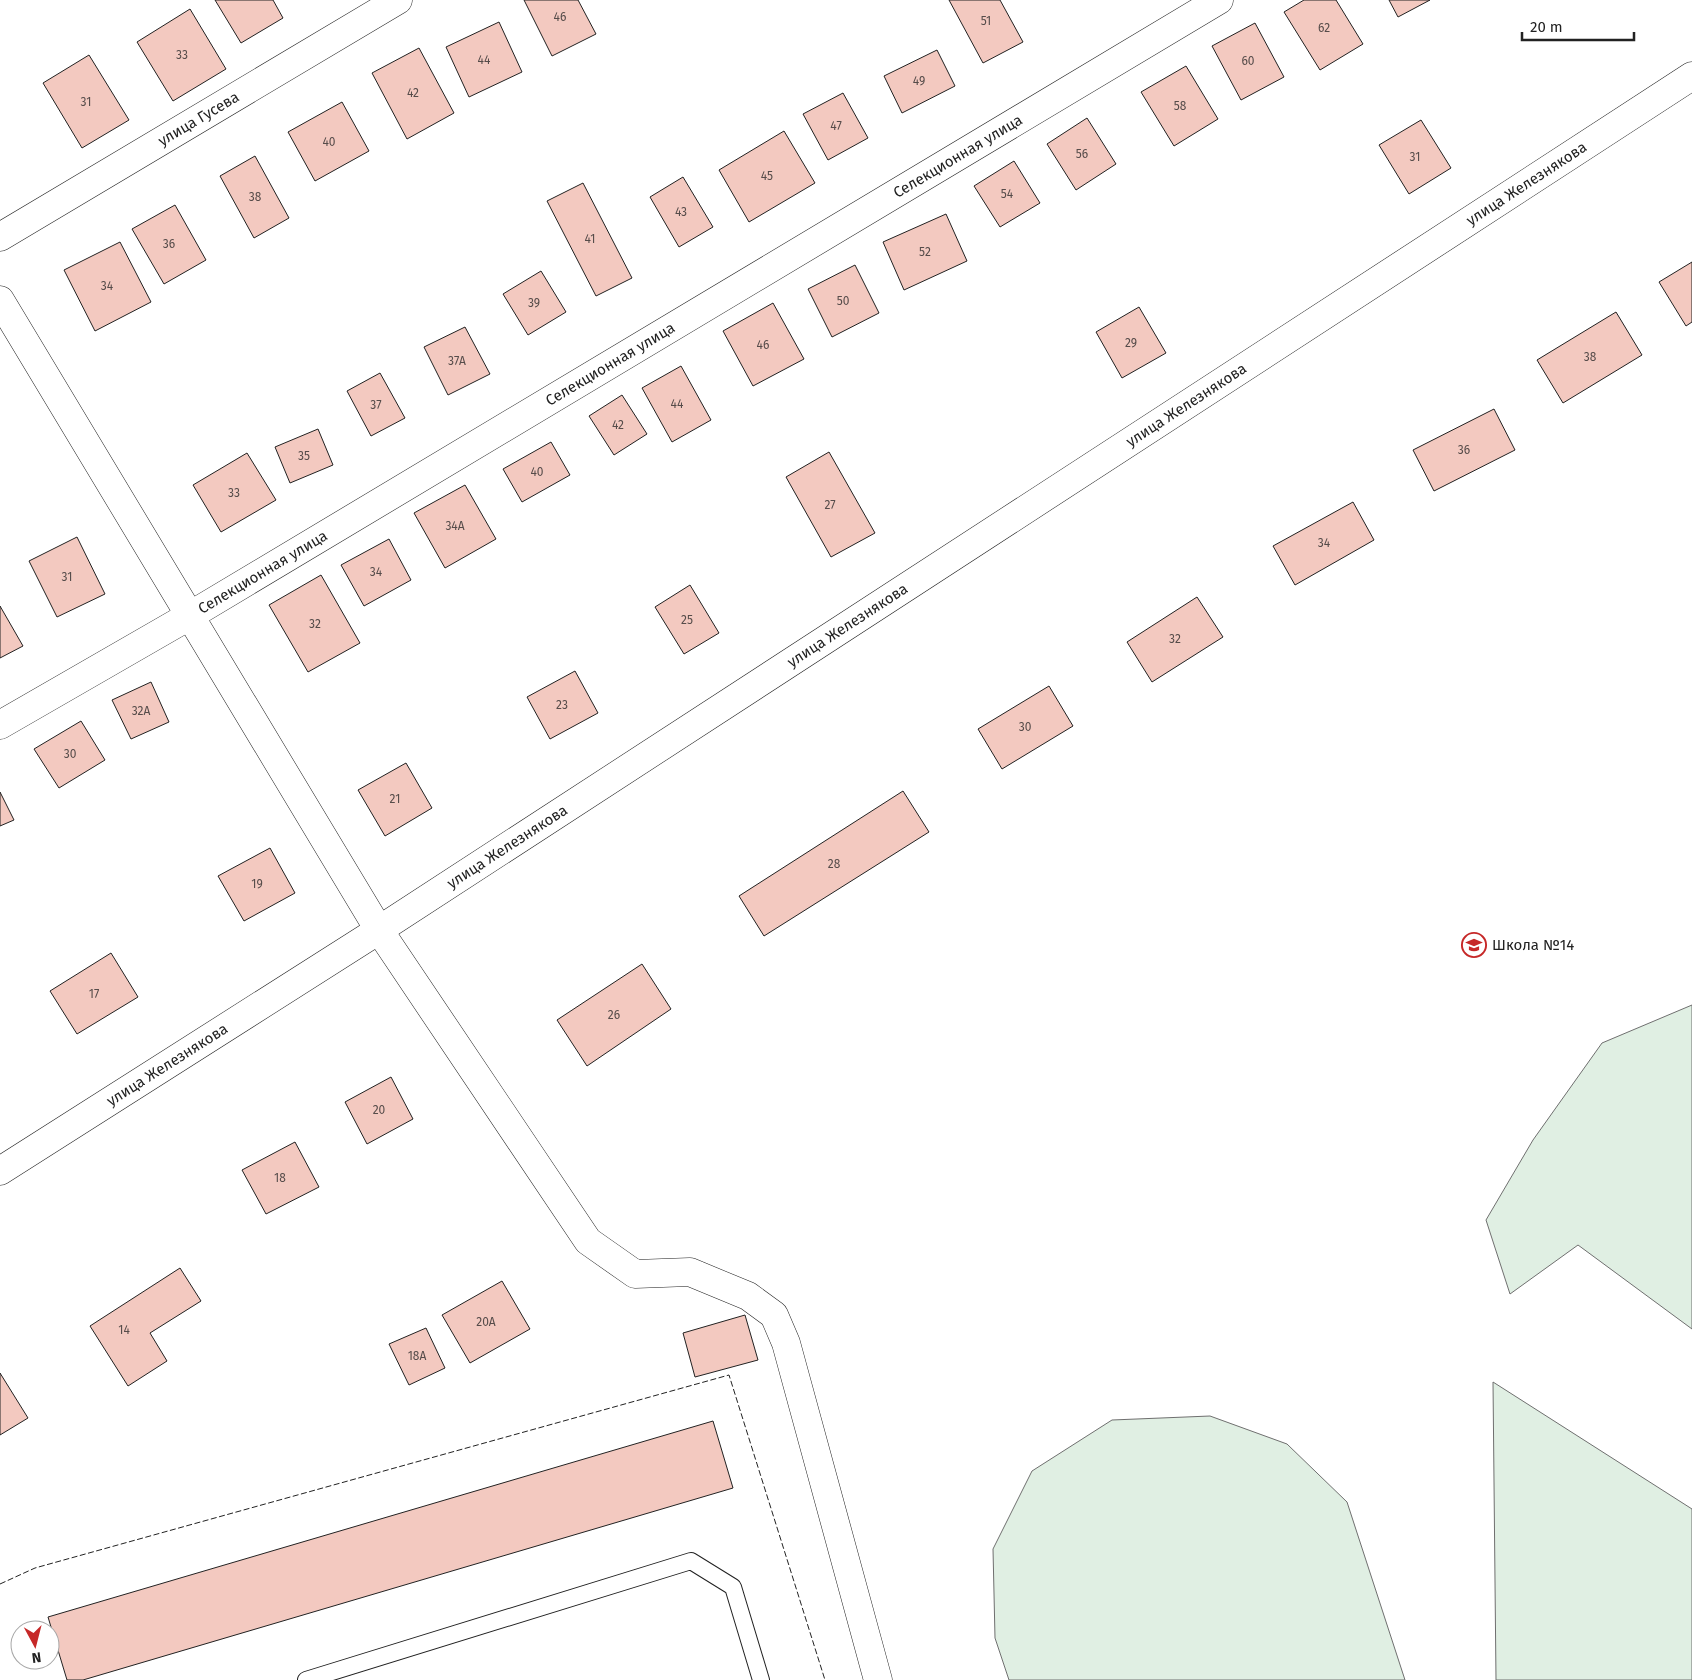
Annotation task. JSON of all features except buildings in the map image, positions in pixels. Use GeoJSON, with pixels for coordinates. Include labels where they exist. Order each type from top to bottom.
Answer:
{"type":"FeatureCollection","features":[{"type":"Feature","properties":{"kind":"street","name":"улица Гусева"},"geometry":{"type":"LineString","coordinates":[[0,238],[398,0]]}},
{"type":"Feature","properties":{"kind":"street","name":"Селекционная улица"},"geometry":{"type":"LineString","coordinates":[[0,725],[191,615],[1219,0]]}},
{"type":"Feature","properties":{"kind":"street","name":"улица Железнякова"},"geometry":{"type":"LineString","coordinates":[[0,1171],[380,930],[1692,76]]}},
{"type":"Feature","properties":{"kind":"street"},"geometry":{"type":"LineString","coordinates":[[0,300],[380,930],[588,1241],[635,1274],[690,1272],[748,1296],[774,1315],[788,1353],[878,1680]]}},
{"type":"Feature","properties":{"kind":"lane"},"geometry":{"type":"LineString","coordinates":[[306,1680],[691,1562],[733,1587],[761,1680]]}},
{"type":"Feature","properties":{"kind":"green space"},"geometry":{"type":"Polygon","coordinates":[[[1692,1005],[1692,1329],[1578,1245],[1510,1294],[1486,1220],[1533,1140],[1602,1043],[1692,1005]]]}},
{"type":"Feature","properties":{"kind":"green space"},"geometry":{"type":"Polygon","coordinates":[[[1493,1382],[1692,1509],[1692,1680],[1496,1680],[1493,1382]]]}},
{"type":"Feature","properties":{"kind":"green space"},"geometry":{"type":"Polygon","coordinates":[[[1210,1416],[1287,1444],[1347,1502],[1405,1680],[1009,1680],[995,1638],[993,1549],[1032,1471],[1112,1420],[1210,1416]]]}},
{"type":"Feature","properties":{"kind":"fence"},"geometry":{"type":"LineString","coordinates":[[0,1584],[35,1568],[729,1375],[825,1680]]}},
{"type":"Feature","properties":{"kind":"place","name":"Школа №14"},"geometry":{"type":"Point","coordinates":[1474,945]}}]}
